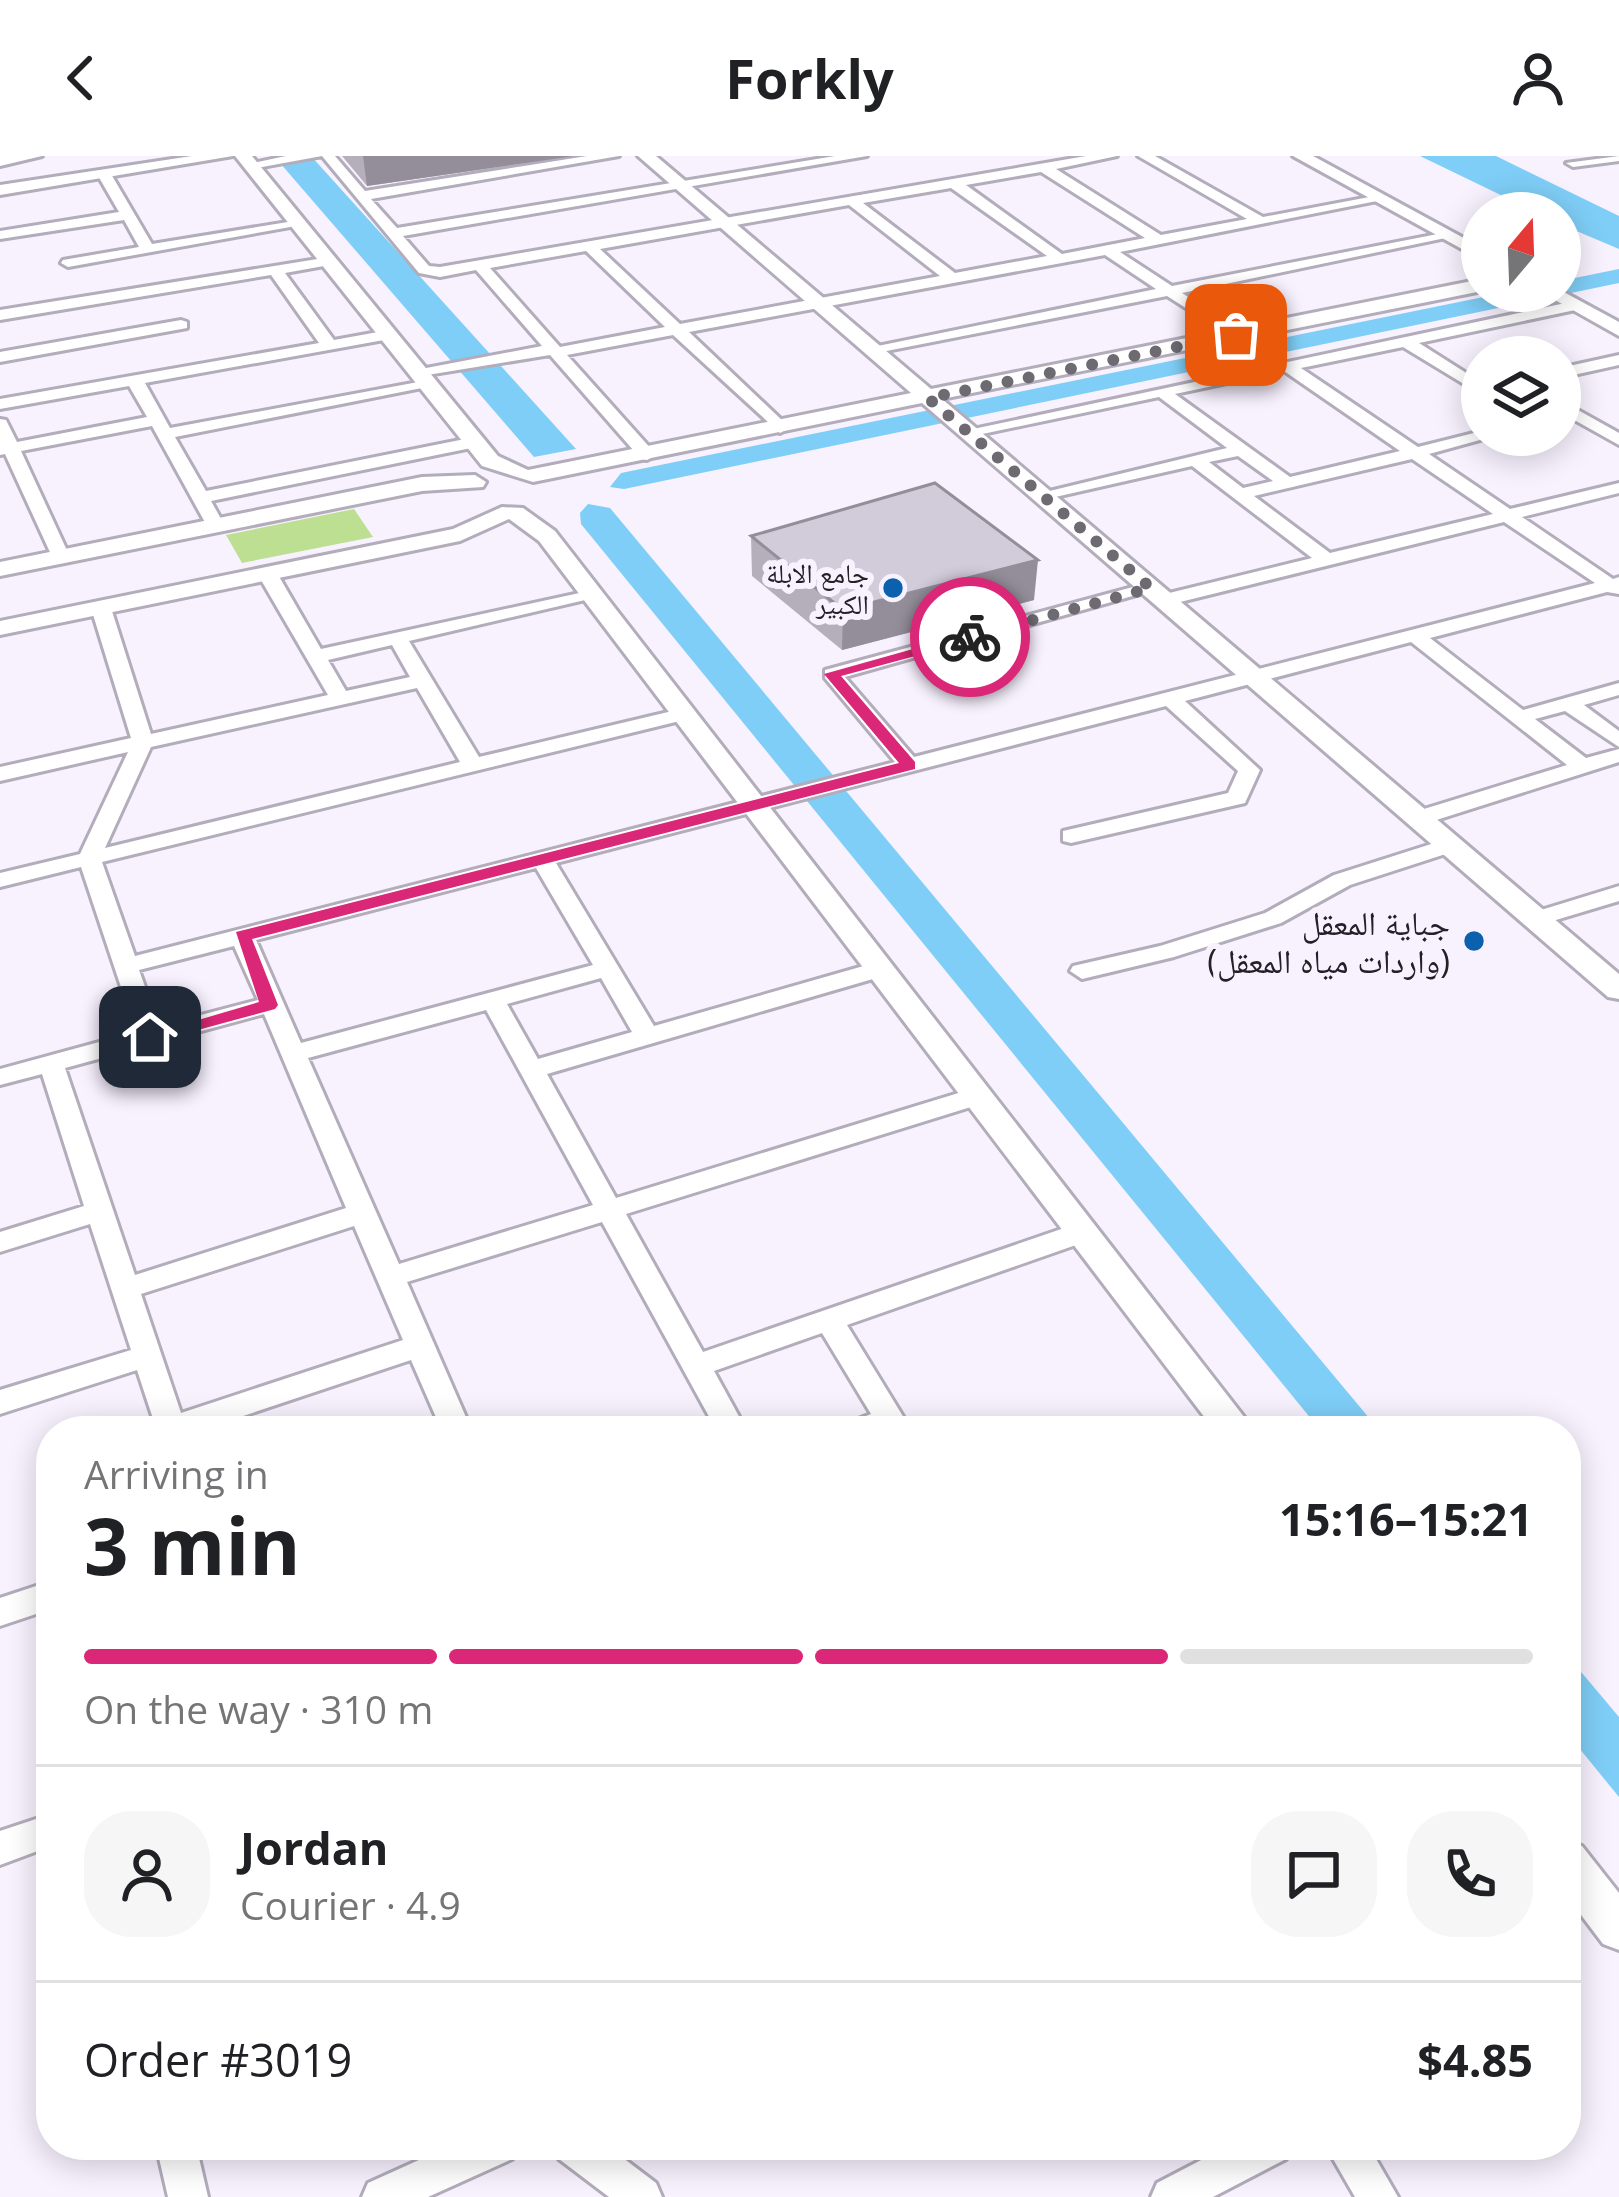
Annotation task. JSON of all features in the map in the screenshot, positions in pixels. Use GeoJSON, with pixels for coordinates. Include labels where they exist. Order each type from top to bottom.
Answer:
{"type":"FeatureCollection","features":[{"type":"Feature","properties":{"kind":"main road"},"geometry":{"type":"LineString","coordinates":[[0,160],[31,156]]}},
{"type":"Feature","properties":{"kind":"street"},"geometry":{"type":"LineString","coordinates":[[0,190],[225,156]]}},
{"type":"Feature","properties":{"kind":"street"},"geometry":{"type":"LineString","coordinates":[[247,161],[315,156]]}},
{"type":"Feature","properties":{"kind":"street"},"geometry":{"type":"LineString","coordinates":[[328,156],[424,270],[479,265],[1110,156]]}},
{"type":"Feature","properties":{"kind":"street"},"geometry":{"type":"LineString","coordinates":[[362,196],[612,156]]}},
{"type":"Feature","properties":{"kind":"street"},"geometry":{"type":"LineString","coordinates":[[646,156],[1619,990]]}},
{"type":"Feature","properties":{"kind":"street"},"geometry":{"type":"LineString","coordinates":[[394,233],[860,156]]}},
{"type":"Feature","properties":{"kind":"street"},"geometry":{"type":"LineString","coordinates":[[1145,156],[1260,221]]}},
{"type":"Feature","properties":{"kind":"street"},"geometry":{"type":"LineString","coordinates":[[1301,156],[1461,243]]}},
{"type":"Feature","properties":{"kind":"street"},"geometry":{"type":"LineString","coordinates":[[1573,164],[1619,157]]}},
{"type":"Feature","properties":{"kind":"street"},"geometry":{"type":"LineString","coordinates":[[247,161],[475,442],[482,474],[466,499],[478,509],[537,508]]}},
{"type":"Feature","properties":{"kind":"street"},"geometry":{"type":"LineString","coordinates":[[980,166],[994,176]]}},
{"type":"Feature","properties":{"kind":"street"},"geometry":{"type":"LineString","coordinates":[[1043,167],[1158,240]]}},
{"type":"Feature","properties":{"kind":"street"},"geometry":{"type":"LineString","coordinates":[[104,174],[149,251]]}},
{"type":"Feature","properties":{"kind":"street"},"geometry":{"type":"LineString","coordinates":[[954,183],[1060,259]]}},
{"type":"Feature","properties":{"kind":"street"},"geometry":{"type":"LineString","coordinates":[[5,449],[425,380],[555,351],[1379,199]]}},
{"type":"Feature","properties":{"kind":"street"},"geometry":{"type":"LineString","coordinates":[[852,201],[952,279]]}},
{"type":"Feature","properties":{"kind":"street"},"geometry":{"type":"LineString","coordinates":[[0,235],[128,215]]}},
{"type":"Feature","properties":{"kind":"street"},"geometry":{"type":"LineString","coordinates":[[68,263],[300,224]]}},
{"type":"Feature","properties":{"kind":"street"},"geometry":{"type":"LineString","coordinates":[[49,228],[89,300]]}},
{"type":"Feature","properties":{"kind":"street"},"geometry":{"type":"LineString","coordinates":[[871,349],[1448,236]]}},
{"type":"Feature","properties":{"kind":"street"},"geometry":{"type":"LineString","coordinates":[[589,246],[780,428]]}},
{"type":"Feature","properties":{"kind":"street"},"geometry":{"type":"LineString","coordinates":[[1108,250],[1236,335]]}},
{"type":"Feature","properties":{"kind":"street"},"geometry":{"type":"LineString","coordinates":[[0,315],[329,261]]}},
{"type":"Feature","properties":{"kind":"street"},"geometry":{"type":"LineString","coordinates":[[479,265],[647,455]]}},
{"type":"Feature","properties":{"kind":"street"},"geometry":{"type":"LineString","coordinates":[[275,270],[329,345]]}},
{"type":"Feature","properties":{"kind":"street"},"geometry":{"type":"LineString","coordinates":[[160,289],[193,346]]}},
{"type":"Feature","properties":{"kind":"street"},"geometry":{"type":"LineString","coordinates":[[0,569],[422,484],[482,474],[578,469],[1461,289]]}},
{"type":"Feature","properties":{"kind":"street"},"geometry":{"type":"LineString","coordinates":[[1581,309],[1619,330]]}},
{"type":"Feature","properties":{"kind":"street"},"geometry":{"type":"LineString","coordinates":[[968,432],[1546,312]]}},
{"type":"Feature","properties":{"kind":"street"},"geometry":{"type":"LineString","coordinates":[[0,357],[193,346],[329,345],[389,335]]}},
{"type":"Feature","properties":{"kind":"street"},"geometry":{"type":"LineString","coordinates":[[1406,341],[1461,376]]}},
{"type":"Feature","properties":{"kind":"street"},"geometry":{"type":"LineString","coordinates":[[0,404],[135,381],[193,346]]}},
{"type":"Feature","properties":{"kind":"street"},"geometry":{"type":"LineString","coordinates":[[1581,368],[1619,360]]}},
{"type":"Feature","properties":{"kind":"street"},"geometry":{"type":"LineString","coordinates":[[1286,366],[1616,586]]}},
{"type":"Feature","properties":{"kind":"street"},"geometry":{"type":"LineString","coordinates":[[135,381],[217,526]]}},
{"type":"Feature","properties":{"kind":"street"},"geometry":{"type":"LineString","coordinates":[[1162,392],[1287,483]]}},
{"type":"Feature","properties":{"kind":"street"},"geometry":{"type":"LineString","coordinates":[[1581,420],[1619,440]]}},
{"type":"Feature","properties":{"kind":"street"},"geometry":{"type":"LineString","coordinates":[[0,424],[5,449],[61,557]]}},
{"type":"Feature","properties":{"kind":"street"},"geometry":{"type":"LineString","coordinates":[[200,498],[475,442]]}},
{"type":"Feature","properties":{"kind":"street"},"geometry":{"type":"LineString","coordinates":[[1240,494],[1461,442]]}},
{"type":"Feature","properties":{"kind":"street"},"geometry":{"type":"LineString","coordinates":[[1042,495],[1240,450]]}},
{"type":"Feature","properties":{"kind":"street"},"geometry":{"type":"LineString","coordinates":[[1196,461],[1327,560]]}},
{"type":"Feature","properties":{"kind":"street"},"geometry":{"type":"LineString","coordinates":[[0,628],[460,534],[537,508],[578,469]]}},
{"type":"Feature","properties":{"kind":"street"},"geometry":{"type":"LineString","coordinates":[[527,474],[537,508],[591,593],[1224,1416]]}},
{"type":"Feature","properties":{"kind":"street"},"geometry":{"type":"LineString","coordinates":[[909,765],[832,674],[1619,488]]}},
{"type":"Feature","properties":{"kind":"street"},"geometry":{"type":"LineString","coordinates":[[267,573],[340,698]]}},
{"type":"Feature","properties":{"kind":"street"},"geometry":{"type":"LineString","coordinates":[[126,966],[1616,586]]}},
{"type":"Feature","properties":{"kind":"street"},"geometry":{"type":"LineString","coordinates":[[317,656],[591,593]]}},
{"type":"Feature","properties":{"kind":"street"},"geometry":{"type":"LineString","coordinates":[[101,608],[143,742],[89,858],[150,1037]]}},
{"type":"Feature","properties":{"kind":"street"},"geometry":{"type":"LineString","coordinates":[[1415,636],[1582,766]]}},
{"type":"Feature","properties":{"kind":"street"},"geometry":{"type":"LineString","coordinates":[[397,637],[473,765]]}},
{"type":"Feature","properties":{"kind":"street"},"geometry":{"type":"LineString","coordinates":[[0,774],[422,680]]}},
{"type":"Feature","properties":{"kind":"street"},"geometry":{"type":"LineString","coordinates":[[1519,717],[1619,689]]}},
{"type":"Feature","properties":{"kind":"street"},"geometry":{"type":"LineString","coordinates":[[1071,836],[1238,798],[1249,770],[1172,700]]}},
{"type":"Feature","properties":{"kind":"street"},"geometry":{"type":"LineString","coordinates":[[1568,703],[1619,741]]}},
{"type":"Feature","properties":{"kind":"street"},"geometry":{"type":"LineString","coordinates":[[0,880],[685,714]]}},
{"type":"Feature","properties":{"kind":"street"},"geometry":{"type":"LineString","coordinates":[[1419,818],[1619,755]]}},
{"type":"Feature","properties":{"kind":"street"},"geometry":{"type":"LineString","coordinates":[[1082,970],[1166,952],[1273,918],[1342,880],[1450,844]]}},
{"type":"Feature","properties":{"kind":"street"},"geometry":{"type":"LineString","coordinates":[[542,858],[647,1036]]}},
{"type":"Feature","properties":{"kind":"street"},"geometry":{"type":"LineString","coordinates":[[1537,919],[1619,893]]}},
{"type":"Feature","properties":{"kind":"street"},"geometry":{"type":"LineString","coordinates":[[242,936],[450,1416]]}},
{"type":"Feature","properties":{"kind":"street"},"geometry":{"type":"LineString","coordinates":[[292,1054],[608,969]]}},
{"type":"Feature","properties":{"kind":"street"},"geometry":{"type":"LineString","coordinates":[[533,1070],[881,969]]}},
{"type":"Feature","properties":{"kind":"street"},"geometry":{"type":"LineString","coordinates":[[493,1000],[724,1416]]}},
{"type":"Feature","properties":{"kind":"street"},"geometry":{"type":"LineString","coordinates":[[0,1077],[269,1005]]}},
{"type":"Feature","properties":{"kind":"street"},"geometry":{"type":"LineString","coordinates":[[51,1063],[167,1416]]}},
{"type":"Feature","properties":{"kind":"street"},"geometry":{"type":"LineString","coordinates":[[390,1277],[978,1096]]}},
{"type":"Feature","properties":{"kind":"street"},"geometry":{"type":"LineString","coordinates":[[0,1242],[100,1211]]}},
{"type":"Feature","properties":{"kind":"street"},"geometry":{"type":"LineString","coordinates":[[125,1289],[362,1213]]}},
{"type":"Feature","properties":{"kind":"street"},"geometry":{"type":"LineString","coordinates":[[696,1366],[1083,1232]]}},
{"type":"Feature","properties":{"kind":"street"},"geometry":{"type":"LineString","coordinates":[[830,1320],[888,1416]]}},
{"type":"Feature","properties":{"kind":"street"},"geometry":{"type":"LineString","coordinates":[[213,1416],[420,1346]]}},
{"type":"Feature","properties":{"kind":"street"},"geometry":{"type":"LineString","coordinates":[[0,1402],[148,1356]]}},
{"type":"Feature","properties":{"kind":"street"},"geometry":{"type":"LineString","coordinates":[[0,1612],[36,1600]]}},
{"type":"Feature","properties":{"kind":"street"},"geometry":{"type":"LineString","coordinates":[[0,1848],[36,1835]]}},
{"type":"Feature","properties":{"kind":"street"},"geometry":{"type":"LineString","coordinates":[[1581,1880],[1619,1929]]}},
{"type":"Feature","properties":{"kind":"street"},"geometry":{"type":"LineString","coordinates":[[179,2160],[188,2197]]}},
{"type":"Feature","properties":{"kind":"street"},"geometry":{"type":"LineString","coordinates":[[382,2197],[465,2160]]}},
{"type":"Feature","properties":{"kind":"street"},"geometry":{"type":"LineString","coordinates":[[594,2160],[642,2197]]}},
{"type":"Feature","properties":{"kind":"street"},"geometry":{"type":"LineString","coordinates":[[1171,2197],[1243,2160]]}},
{"type":"Feature","properties":{"kind":"street"},"geometry":{"type":"LineString","coordinates":[[1355,2160],[1378,2197]]}},
{"type":"Feature","properties":{"kind":"green space"},"geometry":{"type":"Polygon","coordinates":[[[354,509],[373,537],[242,563],[226,535],[354,509]]]}},
{"type":"Feature","properties":{"kind":"water"},"geometry":{"type":"Polygon","coordinates":[[[274,156],[311,156],[576,449],[534,457],[274,156]]]}},
{"type":"Feature","properties":{"kind":"water"},"geometry":{"type":"Polygon","coordinates":[[[1420,156],[1496,156],[1570,192],[1495,192],[1420,156]]]}},
{"type":"Feature","properties":{"kind":"water"},"geometry":{"type":"Polygon","coordinates":[[[1581,197],[1619,216],[1619,249],[1581,233],[1581,197]]]}},
{"type":"Feature","properties":{"kind":"water"},"geometry":{"type":"Polygon","coordinates":[[[1619,269],[1619,283],[1581,291],[1581,277],[1619,269]]]}},
{"type":"Feature","properties":{"kind":"water"},"geometry":{"type":"Polygon","coordinates":[[[1461,302],[1461,312],[1479,312],[624,489],[610,487],[621,473],[1461,302]]]}},
{"type":"Feature","properties":{"kind":"water"},"geometry":{"type":"Polygon","coordinates":[[[588,504],[610,508],[1367,1416],[1309,1416],[581,524],[580,513],[588,504]]]}},
{"type":"Feature","properties":{"kind":"water"},"geometry":{"type":"Polygon","coordinates":[[[1581,1672],[1619,1717],[1619,1797],[1581,1750],[1581,1672]]]}},
{"type":"Feature","properties":{"kind":"building"},"geometry":{"type":"Polygon","coordinates":[[[935,483],[1038,560],[843,610],[751,536],[935,483]]]}},
{"type":"Feature","properties":{"kind":"way so far"},"geometry":{"type":"LineString","coordinates":[[970,637],[1151,588],[928,398],[1236,335]]}},
{"type":"Feature","properties":{"kind":"place","name":"جامع الابلة الكبير"},"geometry":{"type":"Point","coordinates":[893,588]}},
{"type":"Feature","properties":{"kind":"place","name":"جباية المعقل (واردات مياه المعقل)"},"geometry":{"type":"Point","coordinates":[1474,941]}},
{"type":"Feature","properties":{"kind":"route"},"geometry":{"type":"LineString","coordinates":[[150,1037],[269,1005],[242,936],[909,765],[832,674],[970,637]]}}]}
